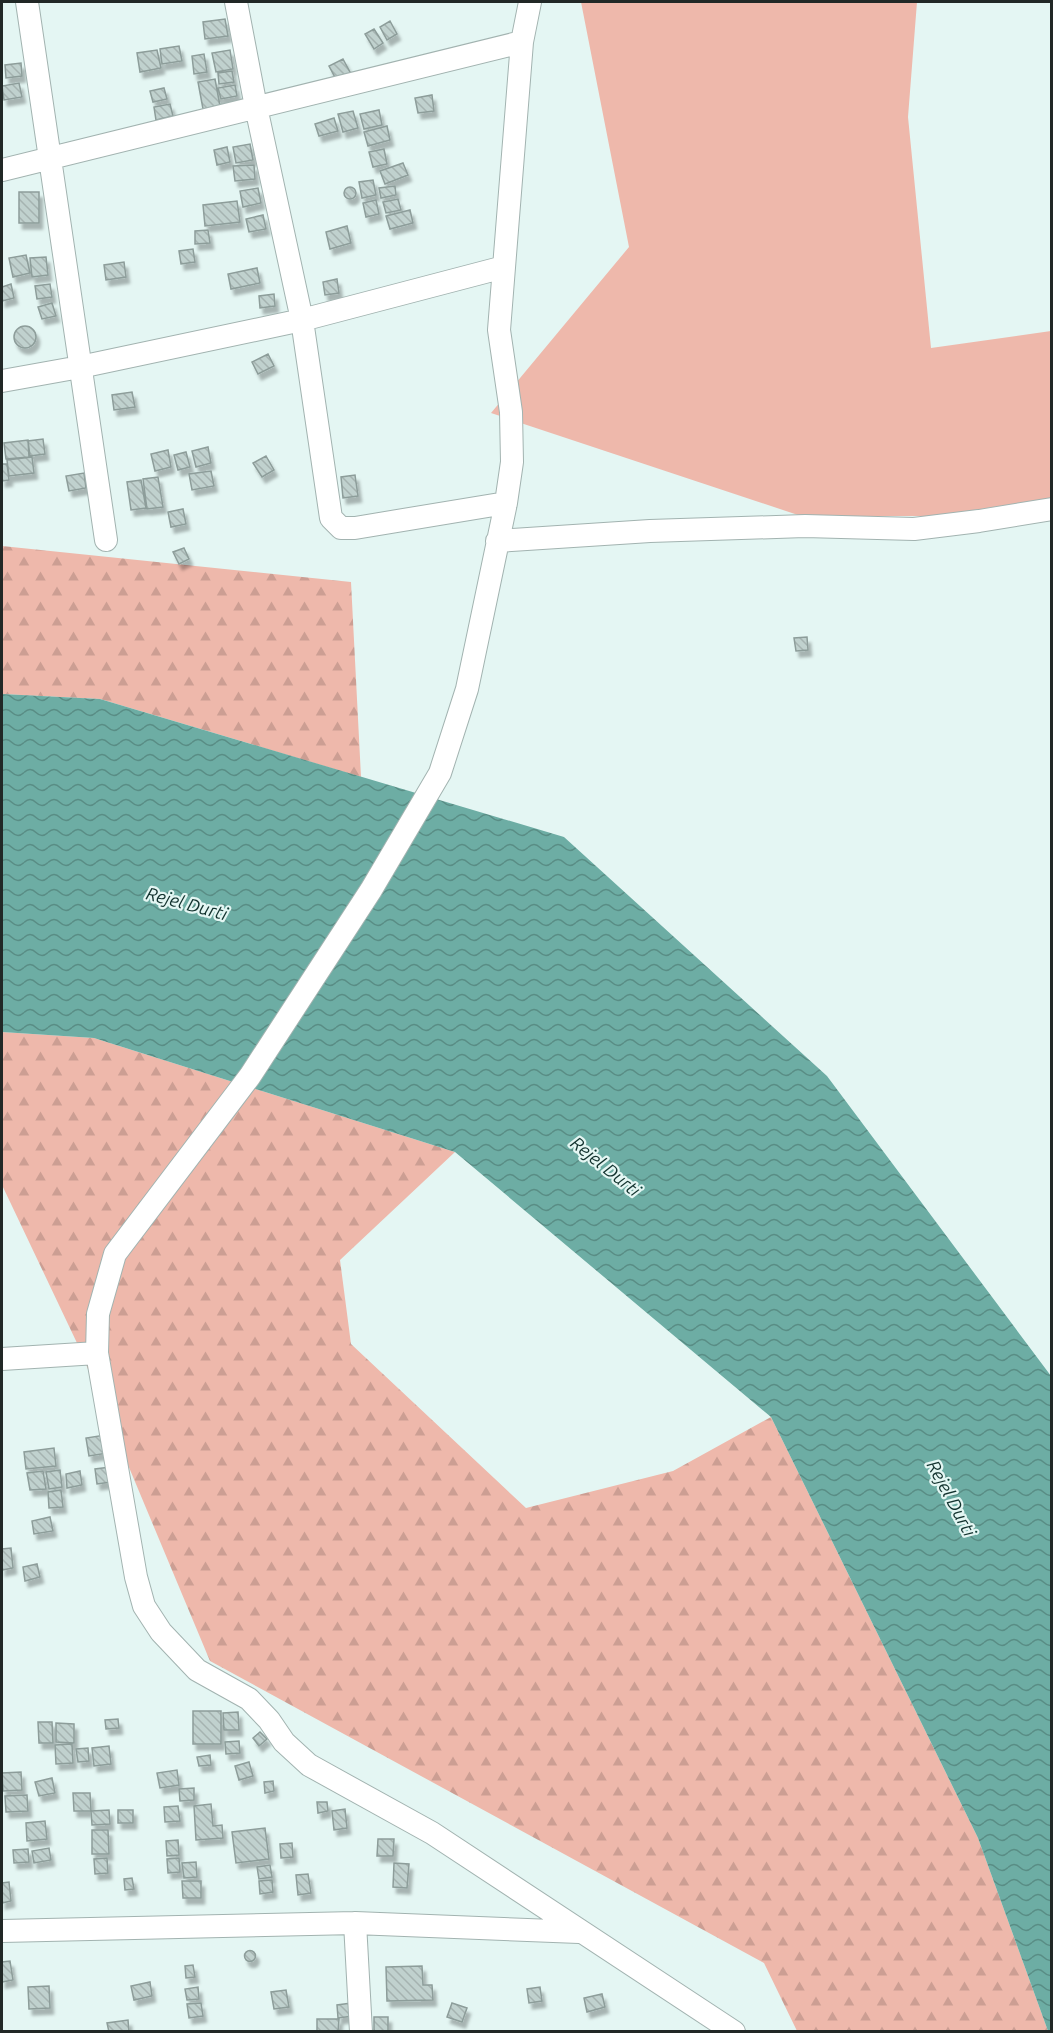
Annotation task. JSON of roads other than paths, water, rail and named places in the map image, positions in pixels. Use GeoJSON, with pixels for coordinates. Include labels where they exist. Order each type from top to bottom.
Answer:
{"type":"FeatureCollection","features":[{"type":"Feature","properties":{"kind":"street"},"geometry":{"type":"LineString","coordinates":[[27,2],[106,540]]}},
{"type":"Feature","properties":{"kind":"street"},"geometry":{"type":"LineString","coordinates":[[236,2],[302,320],[330,518],[341,528],[355,528],[506,503]]}},
{"type":"Feature","properties":{"kind":"street"},"geometry":{"type":"LineString","coordinates":[[530,2],[522,42],[500,330],[504,375],[511,412],[512,462],[506,503],[466,689],[440,772],[370,890],[250,1076],[115,1254],[98,1314],[97,1353],[136,1577],[144,1606],[161,1632],[196,1670],[249,1699],[269,1720],[284,1742],[309,1765],[432,1833],[734,2031]]}},
{"type":"Feature","properties":{"kind":"street"},"geometry":{"type":"LineString","coordinates":[[2,170],[522,42]]}},
{"type":"Feature","properties":{"kind":"street"},"geometry":{"type":"LineString","coordinates":[[2,381],[80,367],[302,320],[504,267]]}},
{"type":"Feature","properties":{"kind":"street"},"geometry":{"type":"LineString","coordinates":[[497,541],[650,531],[794,526],[914,528],[979,521],[1052,509]]}},
{"type":"Feature","properties":{"kind":"street"},"geometry":{"type":"LineString","coordinates":[[2,1359],[97,1353]]}},
{"type":"Feature","properties":{"kind":"street"},"geometry":{"type":"LineString","coordinates":[[2,1931],[355,1923],[580,1932]]}},
{"type":"Feature","properties":{"kind":"street"},"geometry":{"type":"LineString","coordinates":[[355,1923],[361,2031]]}},
{"type":"Feature","properties":{"kind":"water","name":"Rejel Durti"},"geometry":{"type":"Polygon","coordinates":[[[2,694],[100,699],[564,837],[827,1076],[1051,1376],[1051,2031],[1048,2031],[978,1838],[771,1417],[455,1152],[94,1038],[2,1032],[2,694]]]}}]}
